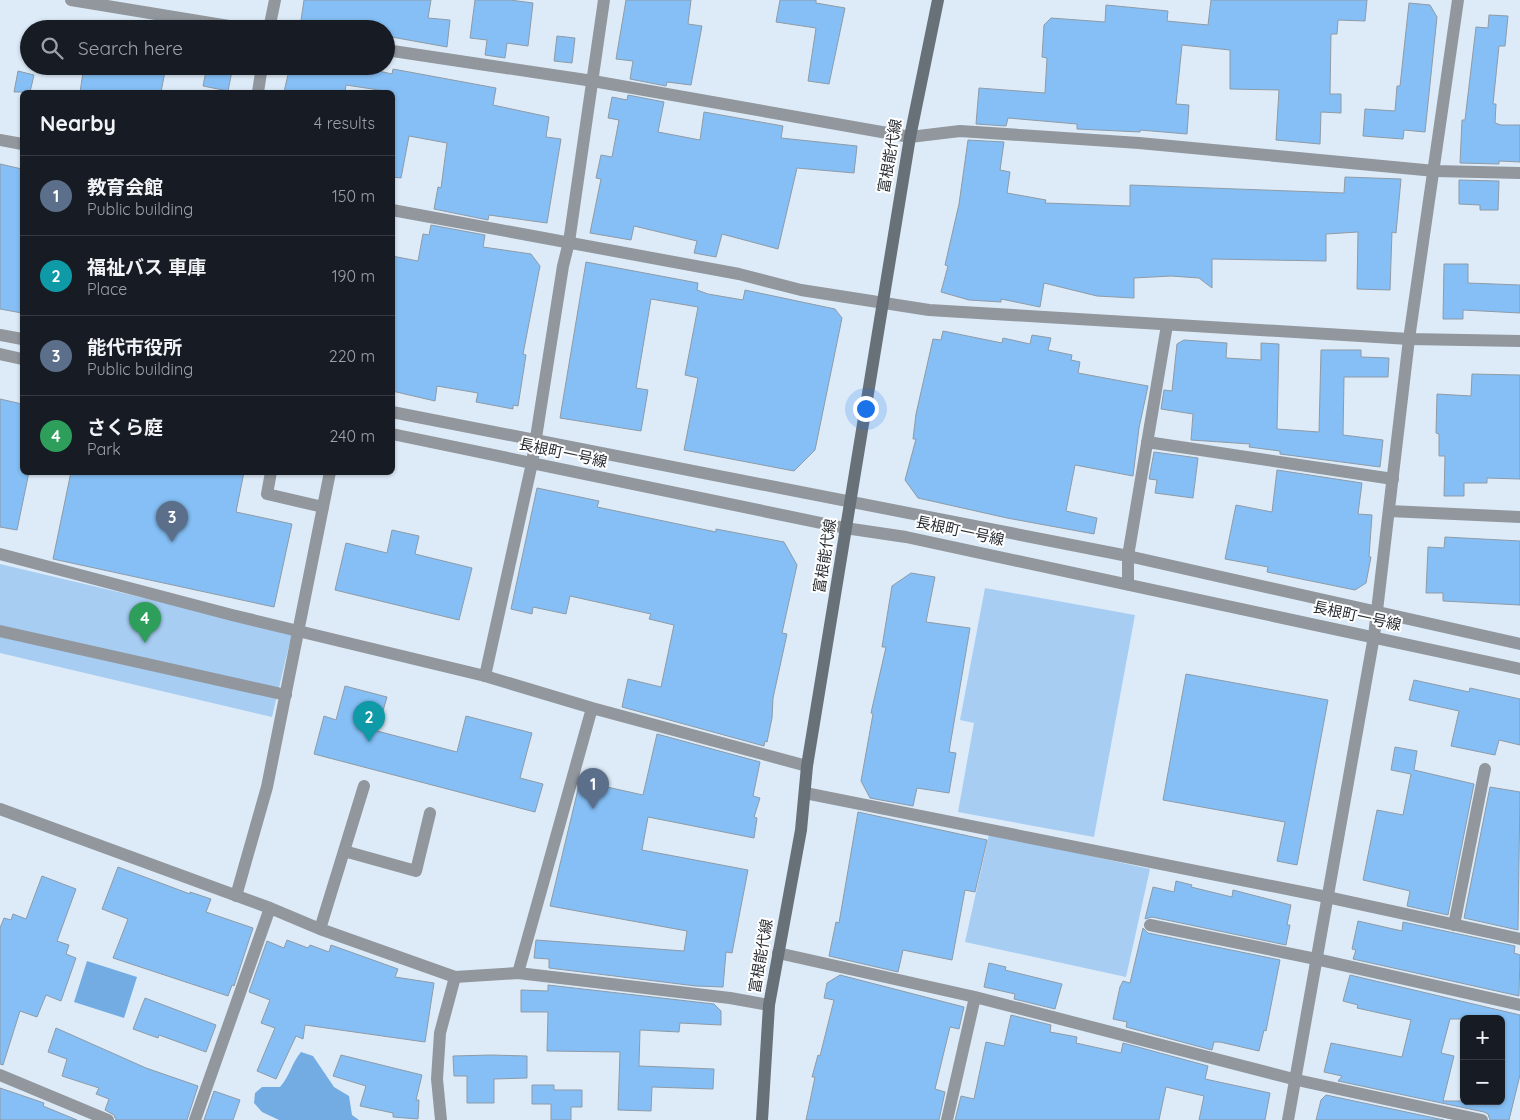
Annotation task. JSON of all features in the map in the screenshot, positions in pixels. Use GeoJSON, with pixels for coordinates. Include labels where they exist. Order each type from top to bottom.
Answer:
{"type":"FeatureCollection","features":[{"type":"Feature","properties":{"kind":"main road","name":"富根能代線"},"geometry":{"type":"LineString","coordinates":[[762,1120],[769,1005],[800,830],[807,766],[910,137],[938,0]]}},
{"type":"Feature","properties":{"kind":"street"},"geometry":{"type":"LineString","coordinates":[[71,0],[192,20]]}},
{"type":"Feature","properties":{"kind":"street"},"geometry":{"type":"LineString","coordinates":[[271,20],[275,0]]}},
{"type":"Feature","properties":{"kind":"street"},"geometry":{"type":"LineString","coordinates":[[485,676],[532,463],[563,266],[569,242],[604,0]]}},
{"type":"Feature","properties":{"kind":"street"},"geometry":{"type":"LineString","coordinates":[[1288,1120],[1297,1080],[1316,959],[1374,636],[1409,339],[1435,171],[1458,0]]}},
{"type":"Feature","properties":{"kind":"street"},"geometry":{"type":"LineString","coordinates":[[395,51],[593,81],[910,137],[970,132],[1139,143],[1435,171],[1520,173]]}},
{"type":"Feature","properties":{"kind":"street"},"geometry":{"type":"LineString","coordinates":[[258,90],[261,75]]}},
{"type":"Feature","properties":{"kind":"street"},"geometry":{"type":"LineString","coordinates":[[0,140],[20,144]]}},
{"type":"Feature","properties":{"kind":"street"},"geometry":{"type":"LineString","coordinates":[[395,211],[739,274],[801,290],[929,310],[1409,339],[1520,341]]}},
{"type":"Feature","properties":{"kind":"street"},"geometry":{"type":"LineString","coordinates":[[1128,583],[1128,556],[1167,325]]}},
{"type":"Feature","properties":{"kind":"street"},"geometry":{"type":"LineString","coordinates":[[0,335],[20,339]]}},
{"type":"Feature","properties":{"kind":"street"},"geometry":{"type":"LineString","coordinates":[[0,354],[20,359]]}},
{"type":"Feature","properties":{"kind":"street"},"geometry":{"type":"LineString","coordinates":[[395,413],[1128,556],[1520,644]]}},
{"type":"Feature","properties":{"kind":"street","name":"長根町一号線"},"geometry":{"type":"LineString","coordinates":[[395,435],[845,528],[906,537],[1128,583],[1520,669]]}},
{"type":"Feature","properties":{"kind":"street"},"geometry":{"type":"LineString","coordinates":[[1147,442],[1393,479]]}},
{"type":"Feature","properties":{"kind":"street"},"geometry":{"type":"LineString","coordinates":[[271,475],[268,494],[323,507]]}},
{"type":"Feature","properties":{"kind":"street"},"geometry":{"type":"LineString","coordinates":[[236,896],[268,787],[329,475]]}},
{"type":"Feature","properties":{"kind":"street"},"geometry":{"type":"LineString","coordinates":[[1389,510],[1520,517]]}},
{"type":"Feature","properties":{"kind":"street"},"geometry":{"type":"LineString","coordinates":[[0,554],[299,632],[485,676],[592,708],[807,766]]}},
{"type":"Feature","properties":{"kind":"street"},"geometry":{"type":"LineString","coordinates":[[0,631],[286,695]]}},
{"type":"Feature","properties":{"kind":"street"},"geometry":{"type":"LineString","coordinates":[[518,973],[592,708]]}},
{"type":"Feature","properties":{"kind":"street"},"geometry":{"type":"LineString","coordinates":[[1454,925],[1486,769]]}},
{"type":"Feature","properties":{"kind":"street"},"geometry":{"type":"LineString","coordinates":[[320,929],[364,786]]}},
{"type":"Feature","properties":{"kind":"street"},"geometry":{"type":"LineString","coordinates":[[805,794],[1327,896],[1520,939]]}},
{"type":"Feature","properties":{"kind":"street"},"geometry":{"type":"LineString","coordinates":[[0,809],[270,908],[320,929],[455,977],[518,973],[730,998],[769,1005]]}},
{"type":"Feature","properties":{"kind":"street"},"geometry":{"type":"LineString","coordinates":[[344,851],[416,871],[430,813]]}},
{"type":"Feature","properties":{"kind":"street"},"geometry":{"type":"LineString","coordinates":[[194,1120],[270,908]]}},
{"type":"Feature","properties":{"kind":"street"},"geometry":{"type":"LineString","coordinates":[[1150,925],[1316,959],[1520,1005]]}},
{"type":"Feature","properties":{"kind":"street"},"geometry":{"type":"LineString","coordinates":[[778,953],[975,997],[1297,1080],[1482,1120]]}},
{"type":"Feature","properties":{"kind":"street"},"geometry":{"type":"LineString","coordinates":[[441,1120],[437,1079],[440,1033],[455,977]]}},
{"type":"Feature","properties":{"kind":"street"},"geometry":{"type":"LineString","coordinates":[[947,1120],[975,997]]}},
{"type":"Feature","properties":{"kind":"street"},"geometry":{"type":"LineString","coordinates":[[0,1075],[108,1120]]}},
{"type":"Feature","properties":{"kind":"shaded area"},"geometry":{"type":"Polygon","coordinates":[[[0,564],[292,633],[272,717],[0,653],[0,564]]]}},
{"type":"Feature","properties":{"kind":"shaded area"},"geometry":{"type":"Polygon","coordinates":[[[985,588],[1135,615],[1094,837],[958,812],[974,723],[960,720],[985,588]]]}},
{"type":"Feature","properties":{"kind":"shaded area"},"geometry":{"type":"Polygon","coordinates":[[[989,834],[1150,869],[1126,977],[965,942],[989,834]]]}},
{"type":"Feature","properties":{"kind":"shaded area"},"geometry":{"type":"Polygon","coordinates":[[[87,961],[137,977],[124,1018],[74,1002],[87,961]]]}},
{"type":"Feature","properties":{"kind":"shaded area"},"geometry":{"type":"Polygon","coordinates":[[[301,1052],[313,1056],[334,1087],[349,1096],[352,1115],[359,1120],[279,1120],[262,1112],[254,1103],[255,1093],[262,1087],[280,1087],[301,1052]]]}},
{"type":"Feature","properties":{"kind":"building"},"geometry":{"type":"Polygon","coordinates":[[[304,0],[431,0],[428,18],[450,20],[447,47],[395,38],[395,20],[301,20],[304,0]]]}},
{"type":"Feature","properties":{"kind":"building"},"geometry":{"type":"Polygon","coordinates":[[[475,0],[510,0],[533,3],[528,46],[507,43],[505,58],[485,55],[487,40],[470,38],[475,0]]]}},
{"type":"Feature","properties":{"kind":"building"},"geometry":{"type":"Polygon","coordinates":[[[626,0],[691,0],[688,24],[702,26],[691,85],[667,82],[666,86],[630,79],[633,61],[616,59],[626,0]]]}},
{"type":"Feature","properties":{"kind":"building"},"geometry":{"type":"Polygon","coordinates":[[[780,0],[816,0],[816,3],[845,8],[829,84],[808,81],[816,28],[776,22],[780,0]]]}},
{"type":"Feature","properties":{"kind":"building"},"geometry":{"type":"Polygon","coordinates":[[[1211,0],[1367,0],[1365,21],[1338,20],[1337,34],[1331,34],[1330,94],[1341,94],[1341,113],[1321,112],[1320,144],[1276,140],[1279,90],[1230,89],[1230,50],[1182,45],[1176,104],[1189,105],[1187,134],[1140,130],[1140,132],[1077,129],[1077,124],[1008,118],[1006,126],[976,124],[979,88],[1045,93],[1047,58],[1042,57],[1044,25],[1051,18],[1105,22],[1106,5],[1168,11],[1167,21],[1208,25],[1211,0]]]}},
{"type":"Feature","properties":{"kind":"building"},"geometry":{"type":"Polygon","coordinates":[[[1409,3],[1430,5],[1437,17],[1425,132],[1404,130],[1403,139],[1363,136],[1365,109],[1395,111],[1397,86],[1400,86],[1409,3]]]}},
{"type":"Feature","properties":{"kind":"building"},"geometry":{"type":"Polygon","coordinates":[[[1489,15],[1508,16],[1505,46],[1499,46],[1493,104],[1496,104],[1495,123],[1501,125],[1520,125],[1520,162],[1499,161],[1499,164],[1460,163],[1462,120],[1465,120],[1476,27],[1488,28],[1489,15]]]}},
{"type":"Feature","properties":{"kind":"building"},"geometry":{"type":"Polygon","coordinates":[[[557,36],[575,38],[572,63],[554,61],[557,36]]]}},
{"type":"Feature","properties":{"kind":"building"},"geometry":{"type":"Polygon","coordinates":[[[395,69],[496,88],[493,105],[549,117],[546,137],[561,139],[547,223],[489,215],[488,220],[434,209],[438,187],[441,188],[447,143],[409,136],[401,178],[395,177],[395,90],[379,90],[346,85],[345,90],[284,90],[288,75],[395,75],[395,69]]]}},
{"type":"Feature","properties":{"kind":"building"},"geometry":{"type":"Polygon","coordinates":[[[18,71],[20,72],[20,75],[34,75],[30,90],[14,92],[18,71]]]}},
{"type":"Feature","properties":{"kind":"building"},"geometry":{"type":"Polygon","coordinates":[[[83,75],[164,75],[161,90],[80,90],[83,75]]]}},
{"type":"Feature","properties":{"kind":"building"},"geometry":{"type":"Polygon","coordinates":[[[205,75],[231,75],[228,90],[203,86],[205,75]]]}},
{"type":"Feature","properties":{"kind":"building"},"geometry":{"type":"Polygon","coordinates":[[[628,95],[664,102],[658,132],[700,140],[704,112],[783,126],[781,138],[857,146],[854,173],[797,168],[778,249],[722,234],[716,257],[694,253],[697,241],[634,226],[631,240],[590,233],[601,179],[596,178],[601,155],[612,157],[619,120],[608,118],[612,97],[627,100],[628,95]]]}},
{"type":"Feature","properties":{"kind":"building"},"geometry":{"type":"Polygon","coordinates":[[[968,140],[1004,142],[1000,170],[1010,172],[1007,193],[1046,200],[1045,203],[1130,206],[1130,185],[1344,193],[1345,177],[1401,179],[1396,233],[1392,232],[1390,290],[1357,289],[1358,232],[1326,234],[1326,261],[1212,259],[1212,288],[1199,278],[1171,276],[1134,278],[1134,298],[1097,296],[1044,283],[1040,307],[1001,299],[1001,302],[969,300],[941,292],[948,266],[945,265],[959,204],[968,140]]]}},
{"type":"Feature","properties":{"kind":"building"},"geometry":{"type":"Polygon","coordinates":[[[0,164],[20,169],[20,313],[0,309],[0,164]]]}},
{"type":"Feature","properties":{"kind":"building"},"geometry":{"type":"Polygon","coordinates":[[[1459,180],[1499,181],[1498,210],[1480,210],[1480,205],[1459,204],[1459,180]]]}},
{"type":"Feature","properties":{"kind":"building"},"geometry":{"type":"Polygon","coordinates":[[[431,225],[485,235],[483,247],[531,254],[540,266],[523,354],[526,355],[518,406],[513,405],[513,409],[476,402],[478,393],[437,386],[435,401],[395,392],[395,257],[418,261],[423,234],[429,235],[431,225]]]}},
{"type":"Feature","properties":{"kind":"building"},"geometry":{"type":"Polygon","coordinates":[[[586,262],[698,283],[697,290],[708,294],[743,300],[745,290],[835,309],[842,318],[815,450],[794,471],[684,450],[698,378],[685,375],[698,307],[651,299],[636,388],[648,390],[641,431],[560,418],[586,262]]]}},
{"type":"Feature","properties":{"kind":"building"},"geometry":{"type":"Polygon","coordinates":[[[1444,264],[1468,264],[1468,283],[1520,285],[1520,313],[1463,310],[1463,319],[1443,319],[1444,264]]]}},
{"type":"Feature","properties":{"kind":"building"},"geometry":{"type":"Polygon","coordinates":[[[943,331],[1002,343],[1003,338],[1030,344],[1032,335],[1051,338],[1048,350],[1072,355],[1071,360],[1080,362],[1078,373],[1148,386],[1139,428],[1133,476],[1075,465],[1066,511],[1097,518],[1094,534],[1007,518],[918,498],[905,480],[916,439],[913,439],[916,414],[933,339],[941,340],[943,331]]]}},
{"type":"Feature","properties":{"kind":"building"},"geometry":{"type":"Polygon","coordinates":[[[1184,340],[1227,343],[1226,358],[1261,360],[1261,343],[1279,344],[1277,429],[1319,432],[1321,350],[1361,350],[1361,357],[1389,358],[1388,377],[1344,377],[1343,435],[1383,440],[1380,467],[1280,454],[1280,451],[1249,447],[1250,444],[1191,440],[1193,414],[1161,409],[1164,390],[1172,391],[1177,344],[1184,340]]]}},
{"type":"Feature","properties":{"kind":"building"},"geometry":{"type":"Polygon","coordinates":[[[1472,374],[1520,375],[1520,479],[1487,478],[1487,483],[1464,483],[1464,496],[1444,496],[1445,456],[1439,456],[1439,434],[1436,433],[1437,394],[1471,396],[1472,374]]]}},
{"type":"Feature","properties":{"kind":"building"},"geometry":{"type":"Polygon","coordinates":[[[0,399],[20,404],[20,475],[28,475],[17,530],[0,527],[0,399]]]}},
{"type":"Feature","properties":{"kind":"building"},"geometry":{"type":"Polygon","coordinates":[[[1154,452],[1198,458],[1193,498],[1155,493],[1157,480],[1149,479],[1154,452]]]}},
{"type":"Feature","properties":{"kind":"building"},"geometry":{"type":"Polygon","coordinates":[[[1277,470],[1362,483],[1358,514],[1372,515],[1369,557],[1371,557],[1366,583],[1355,590],[1267,572],[1268,567],[1225,559],[1236,505],[1272,512],[1277,470]]]}},
{"type":"Feature","properties":{"kind":"building"},"geometry":{"type":"Polygon","coordinates":[[[70,475],[243,475],[236,512],[292,524],[274,607],[53,559],[70,475]]]}},
{"type":"Feature","properties":{"kind":"building"},"geometry":{"type":"Polygon","coordinates":[[[537,488],[599,501],[597,507],[716,532],[716,529],[784,542],[797,565],[782,633],[787,634],[773,698],[772,718],[767,742],[765,741],[764,746],[622,707],[628,679],[661,687],[674,625],[649,619],[651,614],[570,596],[566,614],[533,607],[532,614],[511,609],[537,488]]]}},
{"type":"Feature","properties":{"kind":"building"},"geometry":{"type":"Polygon","coordinates":[[[392,530],[419,536],[415,554],[472,568],[459,620],[335,590],[346,543],[387,553],[392,530]]]}},
{"type":"Feature","properties":{"kind":"building"},"geometry":{"type":"Polygon","coordinates":[[[1445,537],[1520,541],[1520,605],[1443,601],[1443,593],[1426,593],[1428,547],[1444,548],[1445,537]]]}},
{"type":"Feature","properties":{"kind":"building"},"geometry":{"type":"Polygon","coordinates":[[[911,573],[935,577],[926,622],[970,628],[949,752],[956,753],[949,793],[917,788],[913,806],[870,798],[861,781],[873,714],[871,713],[886,647],[882,647],[892,586],[911,573]]]}},
{"type":"Feature","properties":{"kind":"building"},"geometry":{"type":"Polygon","coordinates":[[[1186,674],[1328,700],[1297,865],[1277,861],[1285,822],[1163,800],[1186,674]]]}},
{"type":"Feature","properties":{"kind":"building"},"geometry":{"type":"Polygon","coordinates":[[[1414,680],[1469,692],[1470,688],[1520,699],[1520,745],[1499,740],[1495,755],[1451,746],[1459,711],[1409,700],[1414,680]]]}},
{"type":"Feature","properties":{"kind":"building"},"geometry":{"type":"Polygon","coordinates":[[[345,686],[387,697],[377,731],[457,752],[466,716],[532,733],[520,778],[543,784],[535,812],[314,754],[324,716],[336,720],[345,686]]]}},
{"type":"Feature","properties":{"kind":"building"},"geometry":{"type":"Polygon","coordinates":[[[657,734],[760,762],[753,796],[760,798],[754,817],[757,818],[754,838],[648,817],[642,850],[748,870],[732,953],[726,952],[723,987],[696,986],[549,968],[549,959],[534,958],[536,940],[684,951],[687,931],[550,906],[580,781],[643,795],[657,734]]]}},
{"type":"Feature","properties":{"kind":"building"},"geometry":{"type":"Polygon","coordinates":[[[1395,747],[1417,751],[1414,770],[1474,784],[1448,915],[1407,906],[1410,891],[1363,880],[1377,810],[1403,815],[1411,774],[1391,770],[1395,747]]]}},
{"type":"Feature","properties":{"kind":"building"},"geometry":{"type":"Polygon","coordinates":[[[1490,787],[1520,792],[1518,930],[1464,918],[1490,787]]]}},
{"type":"Feature","properties":{"kind":"building"},"geometry":{"type":"Polygon","coordinates":[[[858,812],[987,840],[975,892],[965,890],[952,960],[903,950],[898,972],[829,956],[836,922],[839,923],[858,812]]]}},
{"type":"Feature","properties":{"kind":"building"},"geometry":{"type":"Polygon","coordinates":[[[118,867],[190,894],[190,892],[211,899],[206,912],[253,928],[234,986],[232,985],[228,996],[113,958],[128,919],[102,909],[118,867]]]}},
{"type":"Feature","properties":{"kind":"building"},"geometry":{"type":"Polygon","coordinates":[[[42,876],[76,889],[57,941],[69,945],[66,954],[76,958],[61,1001],[46,995],[37,1017],[20,1011],[3,1065],[0,1064],[0,928],[4,918],[11,920],[13,914],[26,919],[42,876]]]}},
{"type":"Feature","properties":{"kind":"building"},"geometry":{"type":"Polygon","coordinates":[[[1176,881],[1192,885],[1191,887],[1232,897],[1233,890],[1291,905],[1286,945],[1152,917],[1145,919],[1153,887],[1174,892],[1176,881]]]}},
{"type":"Feature","properties":{"kind":"building"},"geometry":{"type":"Polygon","coordinates":[[[1358,921],[1402,931],[1403,922],[1515,946],[1514,953],[1520,955],[1519,996],[1353,959],[1356,950],[1352,949],[1358,921]]]}},
{"type":"Feature","properties":{"kind":"building"},"geometry":{"type":"Polygon","coordinates":[[[1143,928],[1148,933],[1280,960],[1266,1031],[1264,1030],[1259,1051],[1220,1042],[1214,1042],[1212,1050],[1126,1027],[1127,1022],[1113,1019],[1120,987],[1123,981],[1130,983],[1143,928]]]}},
{"type":"Feature","properties":{"kind":"building"},"geometry":{"type":"Polygon","coordinates":[[[287,940],[308,948],[310,945],[329,952],[331,945],[398,969],[395,977],[434,983],[425,1042],[305,1025],[303,1039],[296,1036],[276,1079],[257,1071],[275,1028],[261,1023],[270,1000],[249,992],[267,941],[284,948],[287,940]]]}},
{"type":"Feature","properties":{"kind":"building"},"geometry":{"type":"Polygon","coordinates":[[[989,963],[1006,967],[1005,970],[1062,984],[1055,1009],[1014,999],[1015,994],[984,987],[989,963]]]}},
{"type":"Feature","properties":{"kind":"building"},"geometry":{"type":"Polygon","coordinates":[[[840,975],[964,1007],[959,1029],[950,1027],[935,1089],[945,1092],[939,1120],[806,1120],[815,1077],[812,1077],[818,1055],[820,1056],[834,1000],[824,998],[827,983],[840,975]]]}},
{"type":"Feature","properties":{"kind":"building"},"geometry":{"type":"Polygon","coordinates":[[[1350,975],[1520,1015],[1520,1075],[1509,1120],[1490,1120],[1488,1114],[1484,1112],[1338,1081],[1342,1076],[1324,1072],[1331,1043],[1402,1057],[1411,1020],[1357,1008],[1358,1005],[1343,1001],[1350,975]]]}},
{"type":"Feature","properties":{"kind":"building"},"geometry":{"type":"Polygon","coordinates":[[[548,985],[714,1004],[721,1011],[721,1025],[680,1023],[679,1032],[640,1030],[639,1066],[714,1069],[713,1089],[652,1087],[651,1111],[618,1110],[620,1052],[547,1051],[548,1012],[521,1012],[521,990],[548,991],[548,985]]]}},
{"type":"Feature","properties":{"kind":"building"},"geometry":{"type":"Polygon","coordinates":[[[145,998],[216,1025],[206,1052],[159,1035],[158,1038],[133,1029],[145,998]]]}},
{"type":"Feature","properties":{"kind":"building"},"geometry":{"type":"Polygon","coordinates":[[[1011,1015],[1051,1025],[1050,1032],[1077,1037],[1076,1043],[1121,1053],[1123,1043],[1208,1066],[1205,1079],[1270,1093],[1265,1120],[1199,1120],[1204,1096],[1166,1087],[1159,1120],[955,1120],[961,1096],[974,1099],[986,1042],[1004,1046],[1011,1015]]]}},
{"type":"Feature","properties":{"kind":"building"},"geometry":{"type":"Polygon","coordinates":[[[56,1028],[146,1068],[198,1086],[187,1120],[116,1120],[114,1115],[105,1110],[109,1099],[96,1094],[99,1088],[62,1076],[67,1059],[48,1052],[56,1028]]]}},
{"type":"Feature","properties":{"kind":"building"},"geometry":{"type":"Polygon","coordinates":[[[341,1055],[422,1075],[416,1100],[419,1100],[418,1119],[393,1117],[393,1113],[360,1106],[366,1086],[333,1076],[341,1055]]]}},
{"type":"Feature","properties":{"kind":"building"},"geometry":{"type":"Polygon","coordinates":[[[453,1056],[527,1056],[527,1078],[494,1079],[494,1103],[467,1103],[467,1076],[454,1076],[453,1056]]]}},
{"type":"Feature","properties":{"kind":"building"},"geometry":{"type":"Polygon","coordinates":[[[532,1085],[554,1085],[554,1090],[582,1090],[582,1107],[571,1107],[571,1120],[551,1120],[551,1104],[532,1104],[532,1085]]]}},
{"type":"Feature","properties":{"kind":"building"},"geometry":{"type":"Polygon","coordinates":[[[0,1088],[44,1103],[43,1106],[77,1120],[0,1120],[0,1088]]]}},
{"type":"Feature","properties":{"kind":"building"},"geometry":{"type":"Polygon","coordinates":[[[214,1091],[240,1100],[233,1120],[204,1120],[214,1091]]]}},
{"type":"Feature","properties":{"kind":"building"},"geometry":{"type":"Polygon","coordinates":[[[1326,1095],[1444,1120],[1316,1120],[1321,1100],[1326,1095]]]}},
{"type":"Feature","properties":{"kind":"place","name":"能代市役所"},"geometry":{"type":"Point","coordinates":[172,542]}},
{"type":"Feature","properties":{"kind":"place","name":"さくら庭"},"geometry":{"type":"Point","coordinates":[145,643]}},
{"type":"Feature","properties":{"kind":"place","name":"福祉バス 車庫"},"geometry":{"type":"Point","coordinates":[369,742]}},
{"type":"Feature","properties":{"kind":"place","name":"教育会館"},"geometry":{"type":"Point","coordinates":[593,809]}}]}
